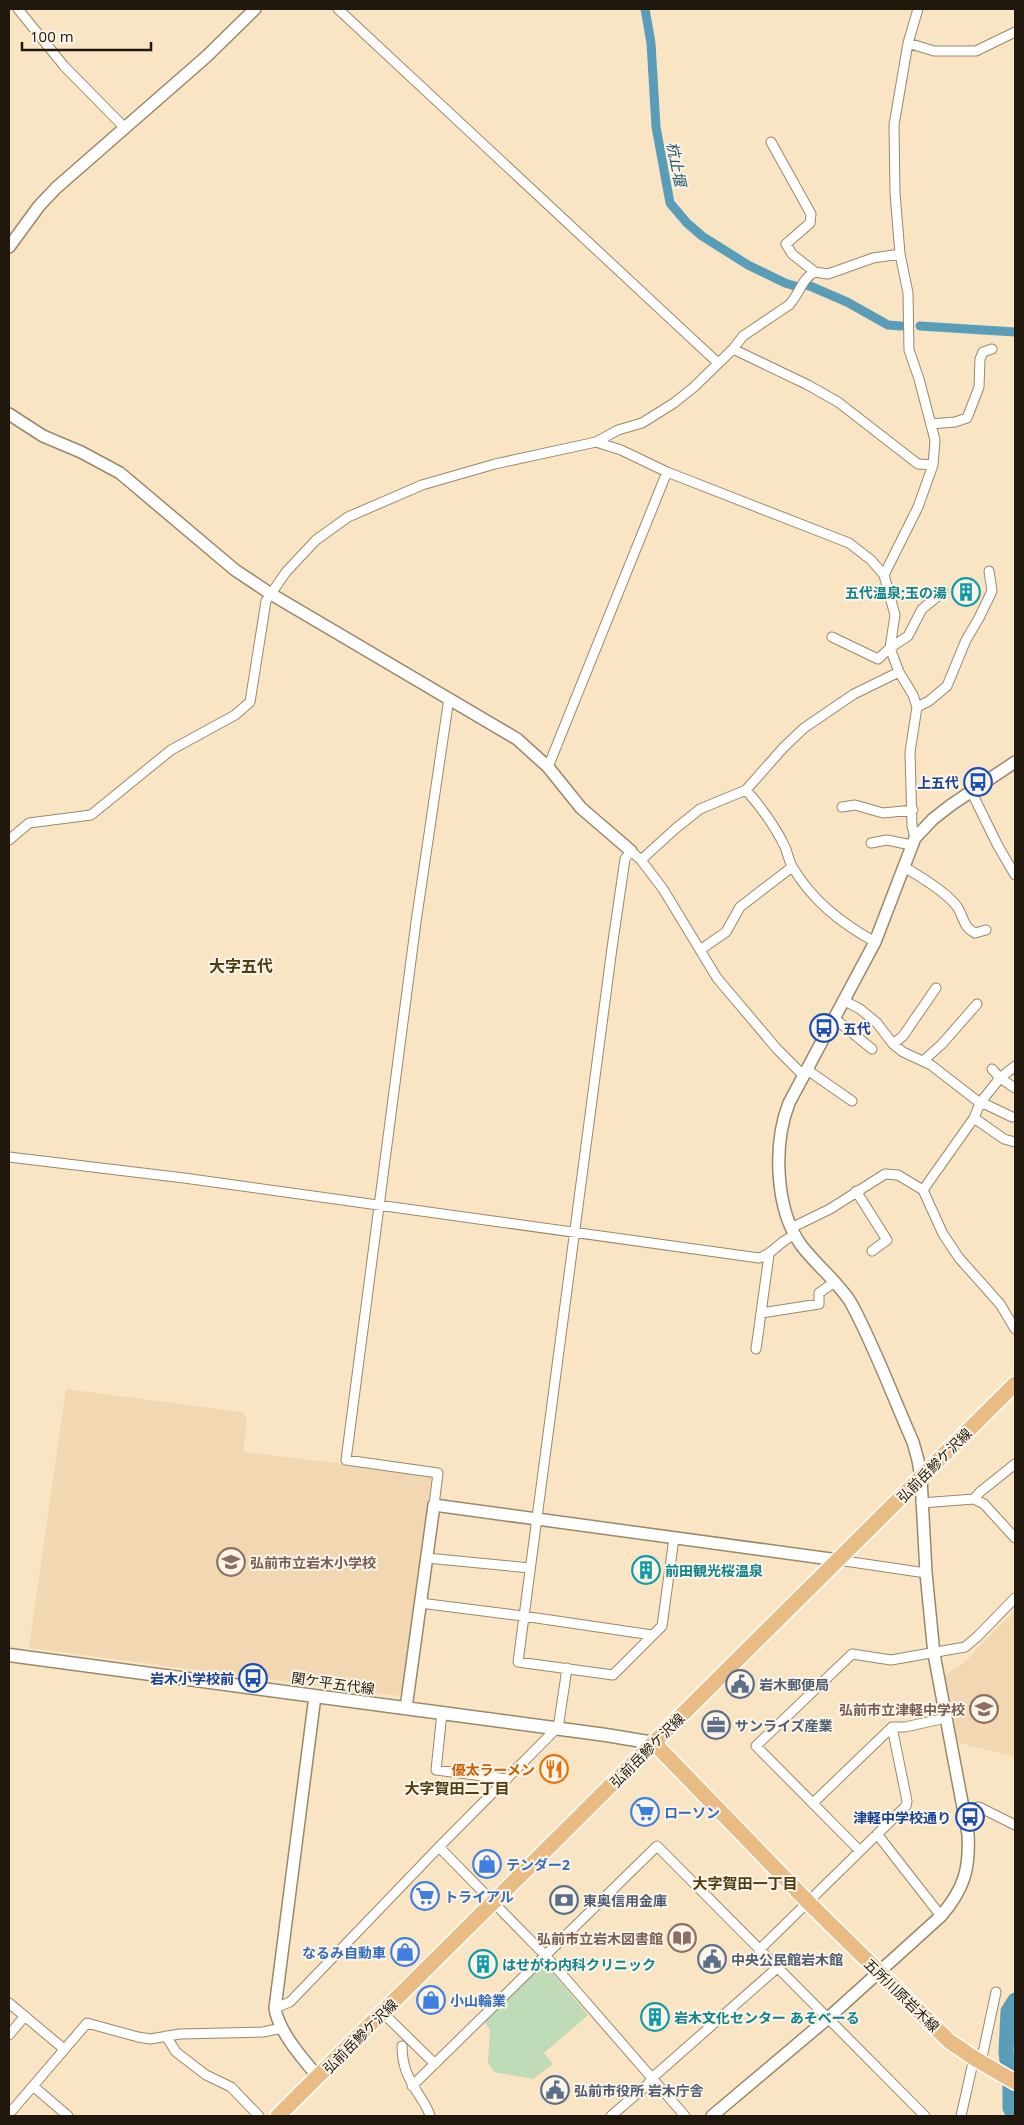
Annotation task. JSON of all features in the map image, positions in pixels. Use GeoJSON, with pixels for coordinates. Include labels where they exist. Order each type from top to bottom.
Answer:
{"type":"FeatureCollection","features":[{"type":"Feature","properties":{"kind":"main road","name":"弘前岳鰺ケ沢線"},"geometry":{"type":"LineString","coordinates":[[278,2116],[1015,1384]]}},
{"type":"Feature","properties":{"kind":"main road","name":"関ケ平五代線"},"geometry":{"type":"LineString","coordinates":[[9,1655],[557,1728],[654,1743]]}},
{"type":"Feature","properties":{"kind":"main road","name":"五所川原岩木線"},"geometry":{"type":"LineString","coordinates":[[654,1743],[808,1902],[949,2041],[1015,2082]]}},
{"type":"Feature","properties":{"kind":"street"},"geometry":{"type":"LineString","coordinates":[[18,9],[64,66],[125,128]]}},
{"type":"Feature","properties":{"kind":"street"},"geometry":{"type":"LineString","coordinates":[[9,247],[39,206],[56,188],[207,56],[255,9]]}},
{"type":"Feature","properties":{"kind":"street"},"geometry":{"type":"LineString","coordinates":[[338,9],[718,363]]}},
{"type":"Feature","properties":{"kind":"street"},"geometry":{"type":"LineString","coordinates":[[884,575],[918,507],[933,465],[935,440],[932,424],[909,350],[908,293],[900,254],[895,193],[894,125],[908,43],[918,9]]}},
{"type":"Feature","properties":{"kind":"street"},"geometry":{"type":"LineString","coordinates":[[908,43],[934,50],[976,50],[1015,32]]}},
{"type":"Feature","properties":{"kind":"street"},"geometry":{"type":"LineString","coordinates":[[771,142],[811,214],[810,223],[786,244],[792,254],[815,272],[828,274],[873,258],[900,254]]}},
{"type":"Feature","properties":{"kind":"street"},"geometry":{"type":"LineString","coordinates":[[9,840],[29,823],[91,816],[171,750],[235,715],[250,702],[266,601],[286,572],[316,540],[348,517],[422,485],[495,464],[596,442],[618,430],[642,423],[674,403],[694,387],[732,350],[743,336],[794,300],[809,275],[815,272]]}},
{"type":"Feature","properties":{"kind":"street"},"geometry":{"type":"LineString","coordinates":[[932,424],[955,422],[968,418],[979,387],[980,359],[983,352],[992,349]]}},
{"type":"Feature","properties":{"kind":"street"},"geometry":{"type":"LineString","coordinates":[[732,350],[808,385],[838,402],[918,464],[933,465]]}},
{"type":"Feature","properties":{"kind":"street"},"geometry":{"type":"LineString","coordinates":[[9,414],[43,436],[81,452],[120,473],[235,570],[271,594],[517,739],[548,767],[580,808],[641,860],[663,889],[717,978],[777,1049],[805,1072],[852,1102]]}},
{"type":"Feature","properties":{"kind":"street"},"geometry":{"type":"LineString","coordinates":[[596,442],[621,450],[667,472],[849,543],[871,560],[884,575],[894,615],[890,648],[899,672],[913,695],[916,707],[910,752],[913,841],[875,942],[805,1072],[784,1117],[778,1159],[779,1174],[794,1231],[810,1256],[850,1302],[877,1359],[918,1460],[921,1478],[926,1573],[934,1654],[964,1810],[969,1850],[967,1869],[953,1902],[941,1916],[827,2019],[712,2116]]}},
{"type":"Feature","properties":{"kind":"street"},"geometry":{"type":"LineString","coordinates":[[548,767],[667,472]]}},
{"type":"Feature","properties":{"kind":"street"},"geometry":{"type":"LineString","coordinates":[[916,707],[929,701],[947,686],[966,640],[992,591],[989,571]]}},
{"type":"Feature","properties":{"kind":"street"},"geometry":{"type":"LineString","coordinates":[[832,637],[878,659],[908,636],[922,609],[943,592]]}},
{"type":"Feature","properties":{"kind":"street"},"geometry":{"type":"LineString","coordinates":[[641,860],[700,809],[746,790],[784,747],[804,728],[854,694],[899,672]]}},
{"type":"Feature","properties":{"kind":"street"},"geometry":{"type":"LineString","coordinates":[[406,1708],[438,1473],[346,1460],[416,922],[449,698]]}},
{"type":"Feature","properties":{"kind":"street"},"geometry":{"type":"LineString","coordinates":[[871,843],[887,840],[913,841],[933,819],[1015,762]]}},
{"type":"Feature","properties":{"kind":"street"},"geometry":{"type":"LineString","coordinates":[[746,790],[762,808],[785,847],[792,867],[812,895],[836,917],[875,942]]}},
{"type":"Feature","properties":{"kind":"street"},"geometry":{"type":"LineString","coordinates":[[971,791],[998,846],[1015,875]]}},
{"type":"Feature","properties":{"kind":"street"},"geometry":{"type":"LineString","coordinates":[[842,807],[855,805],[884,813],[913,810]]}},
{"type":"Feature","properties":{"kind":"street"},"geometry":{"type":"LineString","coordinates":[[631,851],[625,859],[518,1662],[613,1675],[662,1626],[674,1538]]}},
{"type":"Feature","properties":{"kind":"street"},"geometry":{"type":"LineString","coordinates":[[700,950],[726,932],[740,907],[792,867]]}},
{"type":"Feature","properties":{"kind":"street"},"geometry":{"type":"LineString","coordinates":[[904,867],[921,876],[957,907],[963,922],[970,930],[975,933],[986,930]]}},
{"type":"Feature","properties":{"kind":"street"},"geometry":{"type":"LineString","coordinates":[[893,1044],[903,1036],[936,988]]}},
{"type":"Feature","properties":{"kind":"street"},"geometry":{"type":"LineString","coordinates":[[843,1000],[860,1009],[877,1023],[893,1044],[903,1052],[931,1065],[980,1103],[1012,1117]]}},
{"type":"Feature","properties":{"kind":"street"},"geometry":{"type":"LineString","coordinates":[[923,1061],[942,1044],[977,1004]]}},
{"type":"Feature","properties":{"kind":"street"},"geometry":{"type":"LineString","coordinates":[[834,1018],[872,1049]]}},
{"type":"Feature","properties":{"kind":"street"},"geometry":{"type":"LineString","coordinates":[[923,1190],[974,1118],[980,1103],[1000,1078],[1015,1066]]}},
{"type":"Feature","properties":{"kind":"street"},"geometry":{"type":"LineString","coordinates":[[992,1069],[1000,1078],[1015,1088]]}},
{"type":"Feature","properties":{"kind":"street"},"geometry":{"type":"LineString","coordinates":[[974,1118],[1004,1139],[1015,1142]]}},
{"type":"Feature","properties":{"kind":"street"},"geometry":{"type":"LineString","coordinates":[[9,1157],[184,1178],[759,1258],[769,1255]]}},
{"type":"Feature","properties":{"kind":"street"},"geometry":{"type":"LineString","coordinates":[[756,1349],[769,1255],[777,1245],[794,1231],[885,1174],[898,1175],[923,1190],[943,1234],[959,1258],[1000,1304],[1015,1330]]}},
{"type":"Feature","properties":{"kind":"street"},"geometry":{"type":"LineString","coordinates":[[856,1191],[870,1216],[887,1240],[872,1251]]}},
{"type":"Feature","properties":{"kind":"street"},"geometry":{"type":"LineString","coordinates":[[761,1313],[819,1304],[819,1293],[833,1283]]}},
{"type":"Feature","properties":{"kind":"street"},"geometry":{"type":"LineString","coordinates":[[974,1499],[1015,1464]]}},
{"type":"Feature","properties":{"kind":"street"},"geometry":{"type":"LineString","coordinates":[[921,1503],[974,1499],[984,1504],[1015,1538]]}},
{"type":"Feature","properties":{"kind":"street"},"geometry":{"type":"LineString","coordinates":[[434,1505],[926,1573]]}},
{"type":"Feature","properties":{"kind":"street"},"geometry":{"type":"LineString","coordinates":[[426,1558],[530,1568]]}},
{"type":"Feature","properties":{"kind":"street"},"geometry":{"type":"LineString","coordinates":[[860,1851],[756,1746],[852,1654],[891,1660],[934,1654],[965,1647],[1015,1598]]}},
{"type":"Feature","properties":{"kind":"street"},"geometry":{"type":"LineString","coordinates":[[420,1603],[652,1635]]}},
{"type":"Feature","properties":{"kind":"street"},"geometry":{"type":"LineString","coordinates":[[275,2008],[290,2002],[557,1728],[567,1668]]}},
{"type":"Feature","properties":{"kind":"street"},"geometry":{"type":"LineString","coordinates":[[315,1696],[275,2008],[276,2020],[305,2062],[318,2077]]}},
{"type":"Feature","properties":{"kind":"street"},"geometry":{"type":"LineString","coordinates":[[442,1713],[436,1770],[507,1779]]}},
{"type":"Feature","properties":{"kind":"street"},"geometry":{"type":"LineString","coordinates":[[813,1803],[892,1727],[946,1718]]}},
{"type":"Feature","properties":{"kind":"street"},"geometry":{"type":"LineString","coordinates":[[759,1950],[906,1806],[907,1801],[892,1727]]}},
{"type":"Feature","properties":{"kind":"street"},"geometry":{"type":"LineString","coordinates":[[964,1810],[979,1808],[1015,1825]]}},
{"type":"Feature","properties":{"kind":"street"},"geometry":{"type":"LineString","coordinates":[[877,1834],[941,1916]]}},
{"type":"Feature","properties":{"kind":"street"},"geometry":{"type":"LineString","coordinates":[[412,2086],[657,1846],[925,2116]]}},
{"type":"Feature","properties":{"kind":"street"},"geometry":{"type":"LineString","coordinates":[[439,1847],[546,1955],[685,2116]]}},
{"type":"Feature","properties":{"kind":"street"},"geometry":{"type":"LineString","coordinates":[[611,2116],[778,1968]]}},
{"type":"Feature","properties":{"kind":"street"},"geometry":{"type":"LineString","coordinates":[[961,2116],[982,2062],[996,1992]]}},
{"type":"Feature","properties":{"kind":"street"},"geometry":{"type":"LineString","coordinates":[[9,2003],[64,2049]]}},
{"type":"Feature","properties":{"kind":"street"},"geometry":{"type":"LineString","coordinates":[[383,2013],[435,2064]]}},
{"type":"Feature","properties":{"kind":"street"},"geometry":{"type":"LineString","coordinates":[[9,2035],[25,2016]]}},
{"type":"Feature","properties":{"kind":"street"},"geometry":{"type":"LineString","coordinates":[[9,2114],[86,2023],[150,2039],[180,2034],[263,2032],[282,2028]]}},
{"type":"Feature","properties":{"kind":"street"},"geometry":{"type":"LineString","coordinates":[[166,2036],[181,2056],[206,2075],[231,2087],[258,2116]]}},
{"type":"Feature","properties":{"kind":"street"},"geometry":{"type":"LineString","coordinates":[[402,2046],[403,2066],[412,2086],[428,2109],[430,2116]]}},
{"type":"Feature","properties":{"kind":"street"},"geometry":{"type":"LineString","coordinates":[[33,2086],[68,2116]]}},
{"type":"Feature","properties":{"kind":"shaded area","name":"弘前市立岩木小学校"},"geometry":{"type":"Polygon","coordinates":[[[66,1389],[241,1412],[247,1418],[243,1452],[428,1474],[432,1477],[404,1689],[397,1696],[29,1648],[66,1389]]]}},
{"type":"Feature","properties":{"kind":"shaded area","name":"弘前市立津軽中学校"},"geometry":{"type":"Polygon","coordinates":[[[1015,1610],[1015,1757],[958,1743],[945,1675],[964,1663],[1015,1610]]]}},
{"type":"Feature","properties":{"kind":"green space"},"geometry":{"type":"Polygon","coordinates":[[[541,1966],[547,1966],[588,2015],[544,2053],[553,2064],[533,2079],[494,2072],[488,2063],[490,2030],[484,2021],[541,1966]]]}},
{"type":"Feature","properties":{"kind":"waterway","name":"杭止堰"},"geometry":{"type":"LineString","coordinates":[[645,9],[651,43],[656,127],[670,203],[687,223],[702,236],[748,265],[795,286]]}},
{"type":"Feature","properties":{"kind":"waterway","name":"杭止堰"},"geometry":{"type":"LineString","coordinates":[[805,285],[847,302],[888,325],[901,326]]}},
{"type":"Feature","properties":{"kind":"waterway","name":"杭止堰"},"geometry":{"type":"LineString","coordinates":[[920,326],[1015,332]]}},
{"type":"Feature","properties":{"kind":"waterway"},"geometry":{"type":"LineString","coordinates":[[1014,2116],[1010,2108],[1010,2085],[1006,2052],[1008,2011],[1015,2000]]}},
{"type":"Feature","properties":{"kind":"place","name":"五代温泉;玉の湯"},"geometry":{"type":"Point","coordinates":[966,592]}},
{"type":"Feature","properties":{"kind":"place","name":"上五代"},"geometry":{"type":"Point","coordinates":[978,782]}},
{"type":"Feature","properties":{"kind":"place","name":"五代"},"geometry":{"type":"Point","coordinates":[824,1028]}},
{"type":"Feature","properties":{"kind":"place","name":"弘前市立岩木小学校"},"geometry":{"type":"Point","coordinates":[231,1562]}},
{"type":"Feature","properties":{"kind":"place","name":"前田観光桜温泉"},"geometry":{"type":"Point","coordinates":[646,1570]}},
{"type":"Feature","properties":{"kind":"place","name":"岩木小学校前"},"geometry":{"type":"Point","coordinates":[253,1678]}},
{"type":"Feature","properties":{"kind":"place","name":"岩木郵便局"},"geometry":{"type":"Point","coordinates":[740,1684]}},
{"type":"Feature","properties":{"kind":"place","name":"弘前市立津軽中学校"},"geometry":{"type":"Point","coordinates":[984,1709]}},
{"type":"Feature","properties":{"kind":"place","name":"サンライズ産業"},"geometry":{"type":"Point","coordinates":[716,1725]}},
{"type":"Feature","properties":{"kind":"place","name":"優太ラーメン"},"geometry":{"type":"Point","coordinates":[554,1769]}},
{"type":"Feature","properties":{"kind":"place","name":"ローソン"},"geometry":{"type":"Point","coordinates":[645,1812]}},
{"type":"Feature","properties":{"kind":"place","name":"津軽中学校通り"},"geometry":{"type":"Point","coordinates":[970,1817]}},
{"type":"Feature","properties":{"kind":"place","name":"テンダー2"},"geometry":{"type":"Point","coordinates":[487,1864]}},
{"type":"Feature","properties":{"kind":"place","name":"トライアル"},"geometry":{"type":"Point","coordinates":[425,1896]}},
{"type":"Feature","properties":{"kind":"place","name":"東奥信用金庫"},"geometry":{"type":"Point","coordinates":[564,1900]}},
{"type":"Feature","properties":{"kind":"place","name":"弘前市立岩木図書館"},"geometry":{"type":"Point","coordinates":[682,1938]}},
{"type":"Feature","properties":{"kind":"place","name":"なるみ自動車"},"geometry":{"type":"Point","coordinates":[405,1952]}},
{"type":"Feature","properties":{"kind":"place","name":"中央公民館岩木館"},"geometry":{"type":"Point","coordinates":[712,1959]}},
{"type":"Feature","properties":{"kind":"place","name":"はせがわ内科クリニック"},"geometry":{"type":"Point","coordinates":[483,1964]}},
{"type":"Feature","properties":{"kind":"place","name":"小山輪業"},"geometry":{"type":"Point","coordinates":[431,2000]}},
{"type":"Feature","properties":{"kind":"place","name":"岩木文化センター あそべーる"},"geometry":{"type":"Point","coordinates":[655,2017]}},
{"type":"Feature","properties":{"kind":"place","name":"弘前市役所 岩木庁舎"},"geometry":{"type":"Point","coordinates":[555,2090]}},
{"type":"Feature","properties":{"kind":"district","name":"大字五代"},"geometry":{"type":"Point","coordinates":[241,966]}},
{"type":"Feature","properties":{"kind":"district","name":"大字賀田二丁目"},"geometry":{"type":"Point","coordinates":[457,1788]}},
{"type":"Feature","properties":{"kind":"district","name":"大字賀田一丁目"},"geometry":{"type":"Point","coordinates":[745,1883]}}]}
